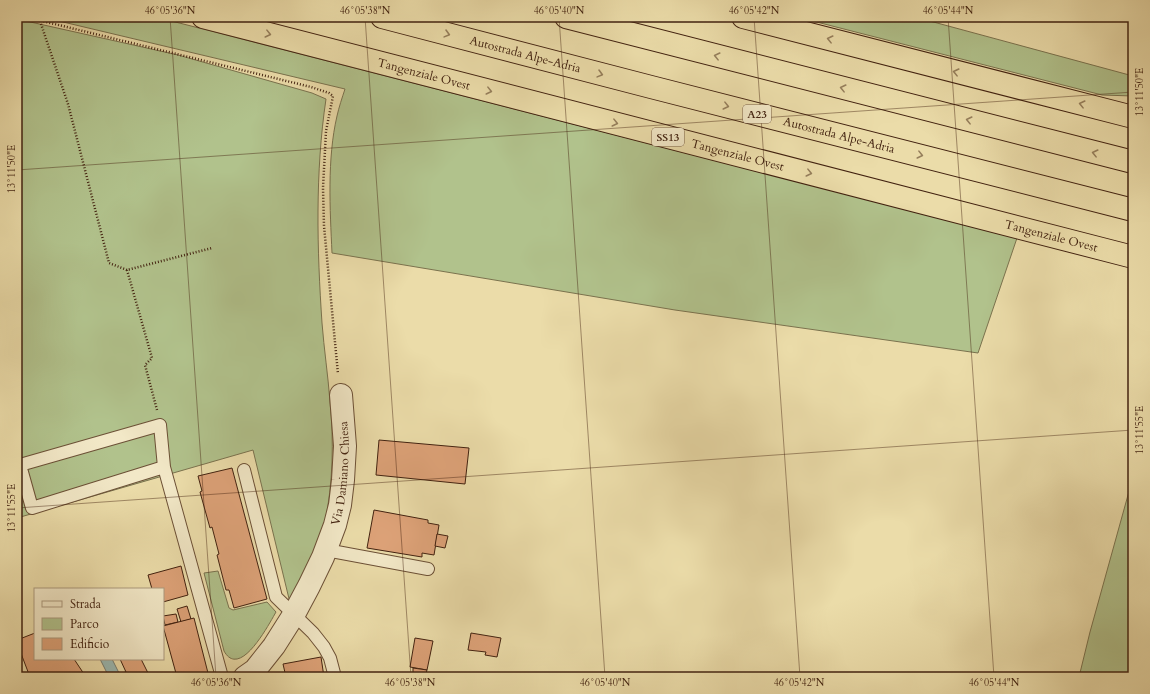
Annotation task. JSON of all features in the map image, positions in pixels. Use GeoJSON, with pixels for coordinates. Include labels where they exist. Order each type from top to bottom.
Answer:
{"type":"FeatureCollection","features":[{"type":"Feature","properties":{"kind":"highway","name":"Tangenziale Ovest"},"geometry":{"type":"LineString","coordinates":[[203,17],[1133,257]]}},
{"type":"Feature","properties":{"kind":"highway","name":"Autostrada Alpe-Adria"},"geometry":{"type":"LineString","coordinates":[[382,17],[1133,210]]}},
{"type":"Feature","properties":{"kind":"highway"},"geometry":{"type":"LineString","coordinates":[[566,17],[1133,162]]}},
{"type":"Feature","properties":{"kind":"highway"},"geometry":{"type":"LineString","coordinates":[[743,17],[1133,117]]}},
{"type":"Feature","properties":{"kind":"street","name":"Via Damiano Chiesa"},"geometry":{"type":"LineString","coordinates":[[251,675],[274,646],[294,615],[310,586],[335,525],[340,505],[345,446],[340,395]]}},
{"type":"Feature","properties":{"kind":"lane"},"geometry":{"type":"LineString","coordinates":[[1107,111],[1133,104]]}},
{"type":"Feature","properties":{"kind":"lane"},"geometry":{"type":"LineString","coordinates":[[164,467],[32,508],[20,465],[160,425],[164,467],[222,677]]}},
{"type":"Feature","properties":{"kind":"lane"},"geometry":{"type":"LineString","coordinates":[[244,470],[276,597],[313,633],[324,647],[330,658],[335,677]]}},
{"type":"Feature","properties":{"kind":"lane"},"geometry":{"type":"LineString","coordinates":[[326,550],[428,569]]}},
{"type":"Feature","properties":{"kind":"path"},"geometry":{"type":"LineString","coordinates":[[26,17],[311,87],[329,93],[333,96],[326,131],[323,188],[324,226],[340,395]]}},
{"type":"Feature","properties":{"kind":"path"},"geometry":{"type":"LineString","coordinates":[[40,20],[68,104],[109,263],[127,270],[212,248]]}},
{"type":"Feature","properties":{"kind":"path"},"geometry":{"type":"LineString","coordinates":[[127,270],[152,358],[145,365],[160,425]]}},
{"type":"Feature","properties":{"kind":"green space"},"geometry":{"type":"Polygon","coordinates":[[[42,17],[156,17],[1017,238],[978,353],[675,310],[332,253],[330,167],[337,116],[345,89],[42,17]]]}},
{"type":"Feature","properties":{"kind":"green space"},"geometry":{"type":"Polygon","coordinates":[[[797,17],[915,17],[1133,76],[1133,96],[1102,95],[797,17]]]}},
{"type":"Feature","properties":{"kind":"green space"},"geometry":{"type":"Polygon","coordinates":[[[17,19],[178,55],[312,93],[326,99],[320,155],[318,239],[322,323],[331,417],[332,447],[330,492],[325,522],[319,544],[311,565],[291,607],[253,450],[17,518],[17,19]]]}},
{"type":"Feature","properties":{"kind":"green space"},"geometry":{"type":"Polygon","coordinates":[[[1133,477],[1133,677],[1079,677],[1090,632],[1133,477]]]}},
{"type":"Feature","properties":{"kind":"green space"},"geometry":{"type":"Polygon","coordinates":[[[218,571],[229,608],[233,610],[267,602],[276,612],[253,647],[246,655],[238,659],[231,658],[224,651],[204,573],[218,571]]]}},
{"type":"Feature","properties":{"kind":"water"},"geometry":{"type":"Polygon","coordinates":[[[100,660],[112,660],[121,677],[109,677],[100,660]]]}},
{"type":"Feature","properties":{"kind":"building"},"geometry":{"type":"Polygon","coordinates":[[[379,440],[469,448],[465,484],[376,475],[379,440]]]}},
{"type":"Feature","properties":{"kind":"building"},"geometry":{"type":"Polygon","coordinates":[[[232,468],[267,599],[234,608],[229,590],[226,590],[212,527],[210,528],[200,492],[202,491],[198,476],[232,468]]]}},
{"type":"Feature","properties":{"kind":"building"},"geometry":{"type":"Polygon","coordinates":[[[374,510],[428,520],[428,523],[439,525],[434,555],[422,553],[422,557],[367,548],[374,510]]]}},
{"type":"Feature","properties":{"kind":"building"},"geometry":{"type":"Polygon","coordinates":[[[437,534],[448,536],[445,548],[435,546],[437,534]]]}},
{"type":"Feature","properties":{"kind":"building"},"geometry":{"type":"Polygon","coordinates":[[[181,566],[188,595],[164,602],[164,588],[152,588],[148,575],[181,566]]]}},
{"type":"Feature","properties":{"kind":"building"},"geometry":{"type":"Polygon","coordinates":[[[187,606],[191,619],[181,622],[177,609],[187,606]]]}},
{"type":"Feature","properties":{"kind":"building"},"geometry":{"type":"Polygon","coordinates":[[[176,614],[178,622],[165,625],[164,616],[176,614]]]}},
{"type":"Feature","properties":{"kind":"building"},"geometry":{"type":"Polygon","coordinates":[[[194,618],[209,677],[177,677],[164,626],[194,618]]]}},
{"type":"Feature","properties":{"kind":"building"},"geometry":{"type":"Polygon","coordinates":[[[34,633],[34,660],[75,660],[86,677],[30,677],[17,640],[34,633]]]}},
{"type":"Feature","properties":{"kind":"building"},"geometry":{"type":"Polygon","coordinates":[[[471,633],[501,638],[497,657],[485,655],[486,652],[468,650],[471,633]]]}},
{"type":"Feature","properties":{"kind":"building"},"geometry":{"type":"Polygon","coordinates":[[[415,638],[433,641],[427,670],[410,667],[415,638]]]}},
{"type":"Feature","properties":{"kind":"building"},"geometry":{"type":"Polygon","coordinates":[[[321,657],[324,677],[286,677],[283,664],[321,657]]]}},
{"type":"Feature","properties":{"kind":"building"},"geometry":{"type":"Polygon","coordinates":[[[120,660],[142,660],[150,677],[124,677],[122,673],[126,672],[120,660]]]}},
{"type":"Feature","properties":{"kind":"building"},"geometry":{"type":"Polygon","coordinates":[[[413,668],[427,670],[425,676],[413,674],[413,668]]]}}]}
